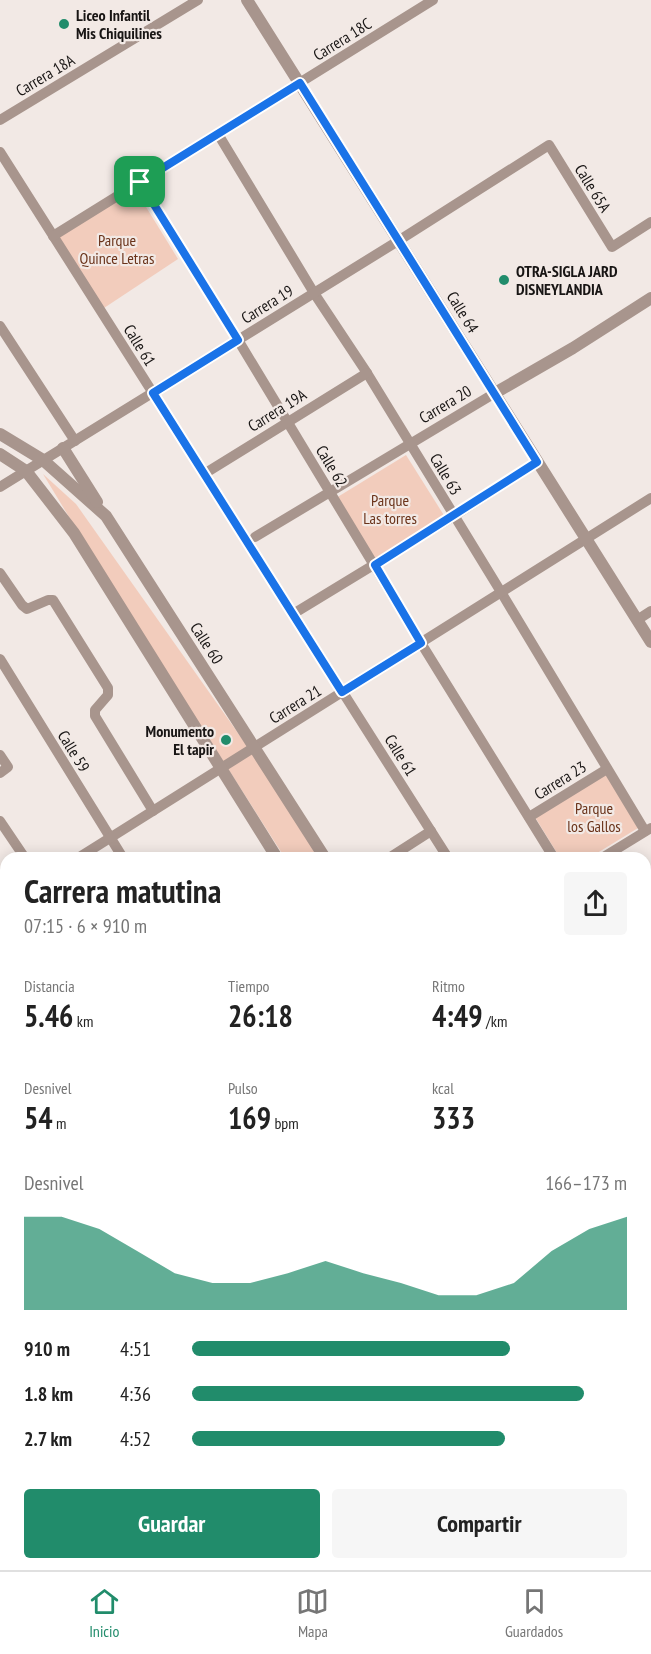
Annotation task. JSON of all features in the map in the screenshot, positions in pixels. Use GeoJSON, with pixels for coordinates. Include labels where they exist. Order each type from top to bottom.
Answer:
{"type":"FeatureCollection","features":[{"type":"Feature","properties":{"kind":"street","name":"Carrera 18A"},"geometry":{"type":"LineString","coordinates":[[0,120],[198,0]]}},
{"type":"Feature","properties":{"kind":"street","name":"Calle 64"},"geometry":{"type":"LineString","coordinates":[[247,0],[651,642]]}},
{"type":"Feature","properties":{"kind":"street","name":"Carrera 18C"},"geometry":{"type":"LineString","coordinates":[[53,236],[433,0]]}},
{"type":"Feature","properties":{"kind":"street","name":"Calle 63"},"geometry":{"type":"LineString","coordinates":[[218,134],[314,293],[367,373],[607,769],[648,829]]}},
{"type":"Feature","properties":{"kind":"street","name":"Carrera 19"},"geometry":{"type":"LineString","coordinates":[[0,487],[399,241],[549,145]]}},
{"type":"Feature","properties":{"kind":"street","name":"Calle 65A"},"geometry":{"type":"LineString","coordinates":[[549,145],[612,247],[651,222]]}},
{"type":"Feature","properties":{"kind":"street","name":"Calle 61"},"geometry":{"type":"LineString","coordinates":[[0,152],[444,852]]}},
{"type":"Feature","properties":{"kind":"street","name":"Calle 62"},"geometry":{"type":"LineString","coordinates":[[140,182],[550,852]]}},
{"type":"Feature","properties":{"kind":"street","name":"Carrera 20"},"geometry":{"type":"LineString","coordinates":[[255,537],[573,348],[651,298]]}},
{"type":"Feature","properties":{"kind":"street"},"geometry":{"type":"LineString","coordinates":[[0,326],[75,441]]}},
{"type":"Feature","properties":{"kind":"street","name":"Carrera 19A"},"geometry":{"type":"LineString","coordinates":[[204,474],[367,373]]}},
{"type":"Feature","properties":{"kind":"street","name":"Calle 60"},"geometry":{"type":"LineString","coordinates":[[0,434],[43,460],[106,516],[321,852]]}},
{"type":"Feature","properties":{"kind":"street"},"geometry":{"type":"LineString","coordinates":[[63,448],[106,516]]}},
{"type":"Feature","properties":{"kind":"street"},"geometry":{"type":"LineString","coordinates":[[0,454],[26,471],[74,533],[222,767],[272,852]]}},
{"type":"Feature","properties":{"kind":"street"},"geometry":{"type":"LineString","coordinates":[[293,614],[454,516],[537,462]]}},
{"type":"Feature","properties":{"kind":"street","name":"Carrera 21"},"geometry":{"type":"LineString","coordinates":[[88,852],[651,498]]}},
{"type":"Feature","properties":{"kind":"street"},"geometry":{"type":"LineString","coordinates":[[0,573],[27,609],[53,600],[108,688],[108,695],[95,710],[95,716],[153,811]]}},
{"type":"Feature","properties":{"kind":"street"},"geometry":{"type":"LineString","coordinates":[[637,620],[651,611]]}},
{"type":"Feature","properties":{"kind":"street","name":"Calle 59"},"geometry":{"type":"LineString","coordinates":[[0,659],[119,852]]}},
{"type":"Feature","properties":{"kind":"street"},"geometry":{"type":"LineString","coordinates":[[0,755],[8,767],[0,773]]}},
{"type":"Feature","properties":{"kind":"street","name":"Carrera 23"},"geometry":{"type":"LineString","coordinates":[[529,817],[607,769]]}},
{"type":"Feature","properties":{"kind":"street"},"geometry":{"type":"LineString","coordinates":[[0,820],[21,852]]}},
{"type":"Feature","properties":{"kind":"street"},"geometry":{"type":"LineString","coordinates":[[612,852],[648,829]]}},
{"type":"Feature","properties":{"kind":"street"},"geometry":{"type":"LineString","coordinates":[[398,852],[431,831]]}},
{"type":"Feature","properties":{"kind":"green space","name":"Parque Quince Letras"},"geometry":{"type":"Polygon","coordinates":[[[135,189],[178,259],[101,310],[56,238],[135,189]]]}},
{"type":"Feature","properties":{"kind":"green space","name":"Parque Las torres"},"geometry":{"type":"Polygon","coordinates":[[[406,455],[445,517],[377,561],[336,498],[406,455]]]}},
{"type":"Feature","properties":{"kind":"green space"},"geometry":{"type":"Polygon","coordinates":[[[43,474],[76,504],[250,750],[316,852],[281,852],[100,568],[43,474]]]}},
{"type":"Feature","properties":{"kind":"green space","name":"Parque los Gallos"},"geometry":{"type":"Polygon","coordinates":[[[606,774],[638,828],[599,852],[556,852],[535,817],[606,774]]]}},
{"type":"Feature","properties":{"kind":"place","name":"Liceo Infantil Mis Chiquilines"},"geometry":{"type":"Point","coordinates":[64,24]}},
{"type":"Feature","properties":{"kind":"place","name":"OTRA-SIGLA JARD DISNEYLANDIA"},"geometry":{"type":"Point","coordinates":[504,280]}},
{"type":"Feature","properties":{"kind":"place","name":"Monumento El tapir"},"geometry":{"type":"Point","coordinates":[226,740]}},
{"type":"Feature","properties":{"kind":"route"},"geometry":{"type":"LineString","coordinates":[[300,83],[537,462],[375,565],[421,643],[342,692],[153,393],[238,340],[140,182],[300,83]]}}]}
